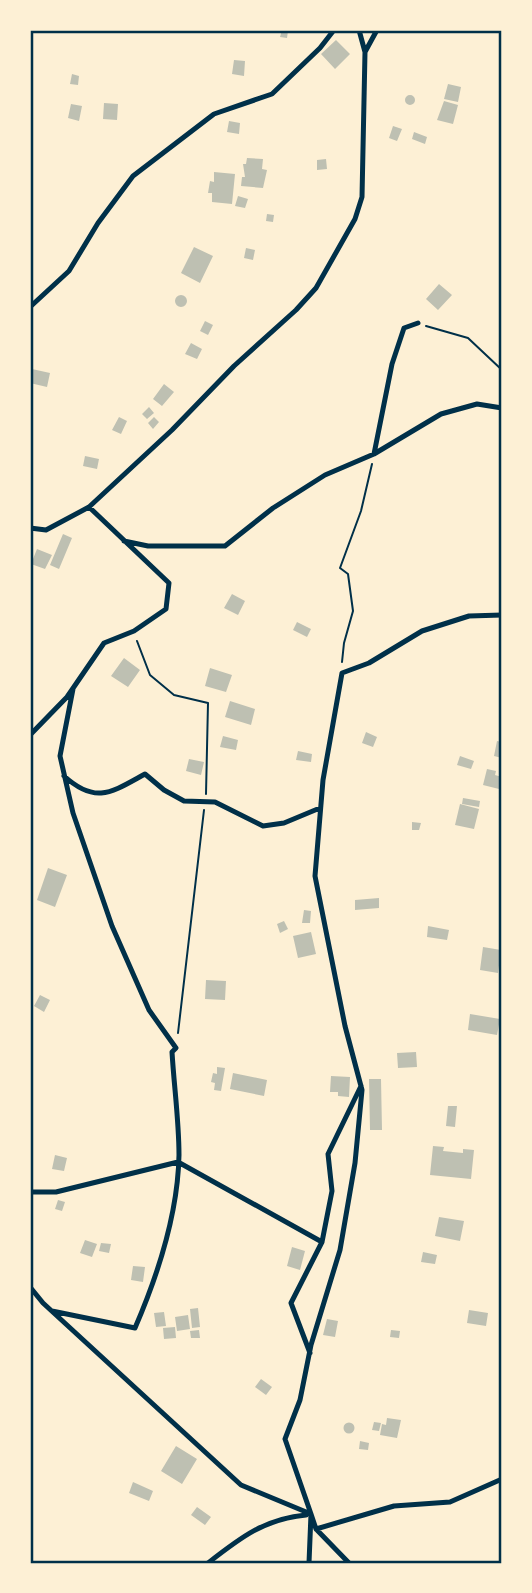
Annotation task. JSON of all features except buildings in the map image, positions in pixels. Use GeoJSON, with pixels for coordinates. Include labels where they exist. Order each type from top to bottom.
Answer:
{"type":"FeatureCollection","features":[{"type":"Feature","properties":{"kind":"street"},"geometry":{"type":"LineString","coordinates":[[30,307],[69,271],[133,176],[214,114],[272,94],[320,48],[334,30]]}},
{"type":"Feature","properties":{"kind":"street"},"geometry":{"type":"LineString","coordinates":[[30,528],[46,530],[89,507],[172,430],[316,288],[355,219],[362,198],[365,52],[359,30]]}},
{"type":"Feature","properties":{"kind":"street"},"geometry":{"type":"LineString","coordinates":[[365,52],[377,30]]}},
{"type":"Feature","properties":{"kind":"street"},"geometry":{"type":"LineString","coordinates":[[374,454],[392,364],[404,328],[418,323]]}},
{"type":"Feature","properties":{"kind":"street"},"geometry":{"type":"LineString","coordinates":[[124,541],[148,546],[225,546],[273,508],[325,475],[374,454],[441,414],[477,404],[502,408]]}},
{"type":"Feature","properties":{"kind":"street"},"geometry":{"type":"LineString","coordinates":[[30,734],[73,689],[104,643],[134,631],[166,609],[169,583],[89,507]]}},
{"type":"Feature","properties":{"kind":"street"},"geometry":{"type":"LineString","coordinates":[[349,1563],[316,1529],[285,1439],[300,1400],[310,1353],[340,1250],[355,1163],[361,1086],[345,1026],[315,876],[320,808],[342,673],[369,663],[422,631],[469,616],[502,615]]}},
{"type":"Feature","properties":{"kind":"street"},"geometry":{"type":"LineString","coordinates":[[52,1311],[135,1328],[150,1293],[176,1198],[178,1162],[172,1052],[176,1048],[149,1010],[112,926],[73,813],[64,776],[60,756],[73,689]]}},
{"type":"Feature","properties":{"kind":"street"},"geometry":{"type":"LineString","coordinates":[[64,776],[75,786],[91,794],[117,789],[145,774],[164,790],[184,801],[215,802],[263,826],[284,824],[320,808]]}},
{"type":"Feature","properties":{"kind":"street"},"geometry":{"type":"LineString","coordinates":[[310,1353],[291,1303],[322,1242],[332,1191],[328,1154],[361,1086]]}},
{"type":"Feature","properties":{"kind":"street"},"geometry":{"type":"LineString","coordinates":[[30,1192],[56,1192],[178,1162],[322,1242]]}},
{"type":"Feature","properties":{"kind":"street"},"geometry":{"type":"LineString","coordinates":[[30,1287],[52,1311],[241,1485],[311,1514]]}},
{"type":"Feature","properties":{"kind":"street"},"geometry":{"type":"LineString","coordinates":[[316,1529],[394,1506],[450,1502],[502,1479]]}},
{"type":"Feature","properties":{"kind":"street"},"geometry":{"type":"LineString","coordinates":[[208,1563],[248,1532],[285,1517],[311,1514]]}},
{"type":"Feature","properties":{"kind":"street"},"geometry":{"type":"LineString","coordinates":[[309,1563],[311,1514]]}},
{"type":"Feature","properties":{"kind":"path"},"geometry":{"type":"LineString","coordinates":[[418,323],[468,338],[502,370]]}},
{"type":"Feature","properties":{"kind":"path"},"geometry":{"type":"LineString","coordinates":[[342,673],[344,643],[353,611],[348,574],[340,568],[361,510],[374,454]]}},
{"type":"Feature","properties":{"kind":"path"},"geometry":{"type":"LineString","coordinates":[[134,631],[150,675],[174,695],[208,703],[208,779],[176,1048]]}}]}
